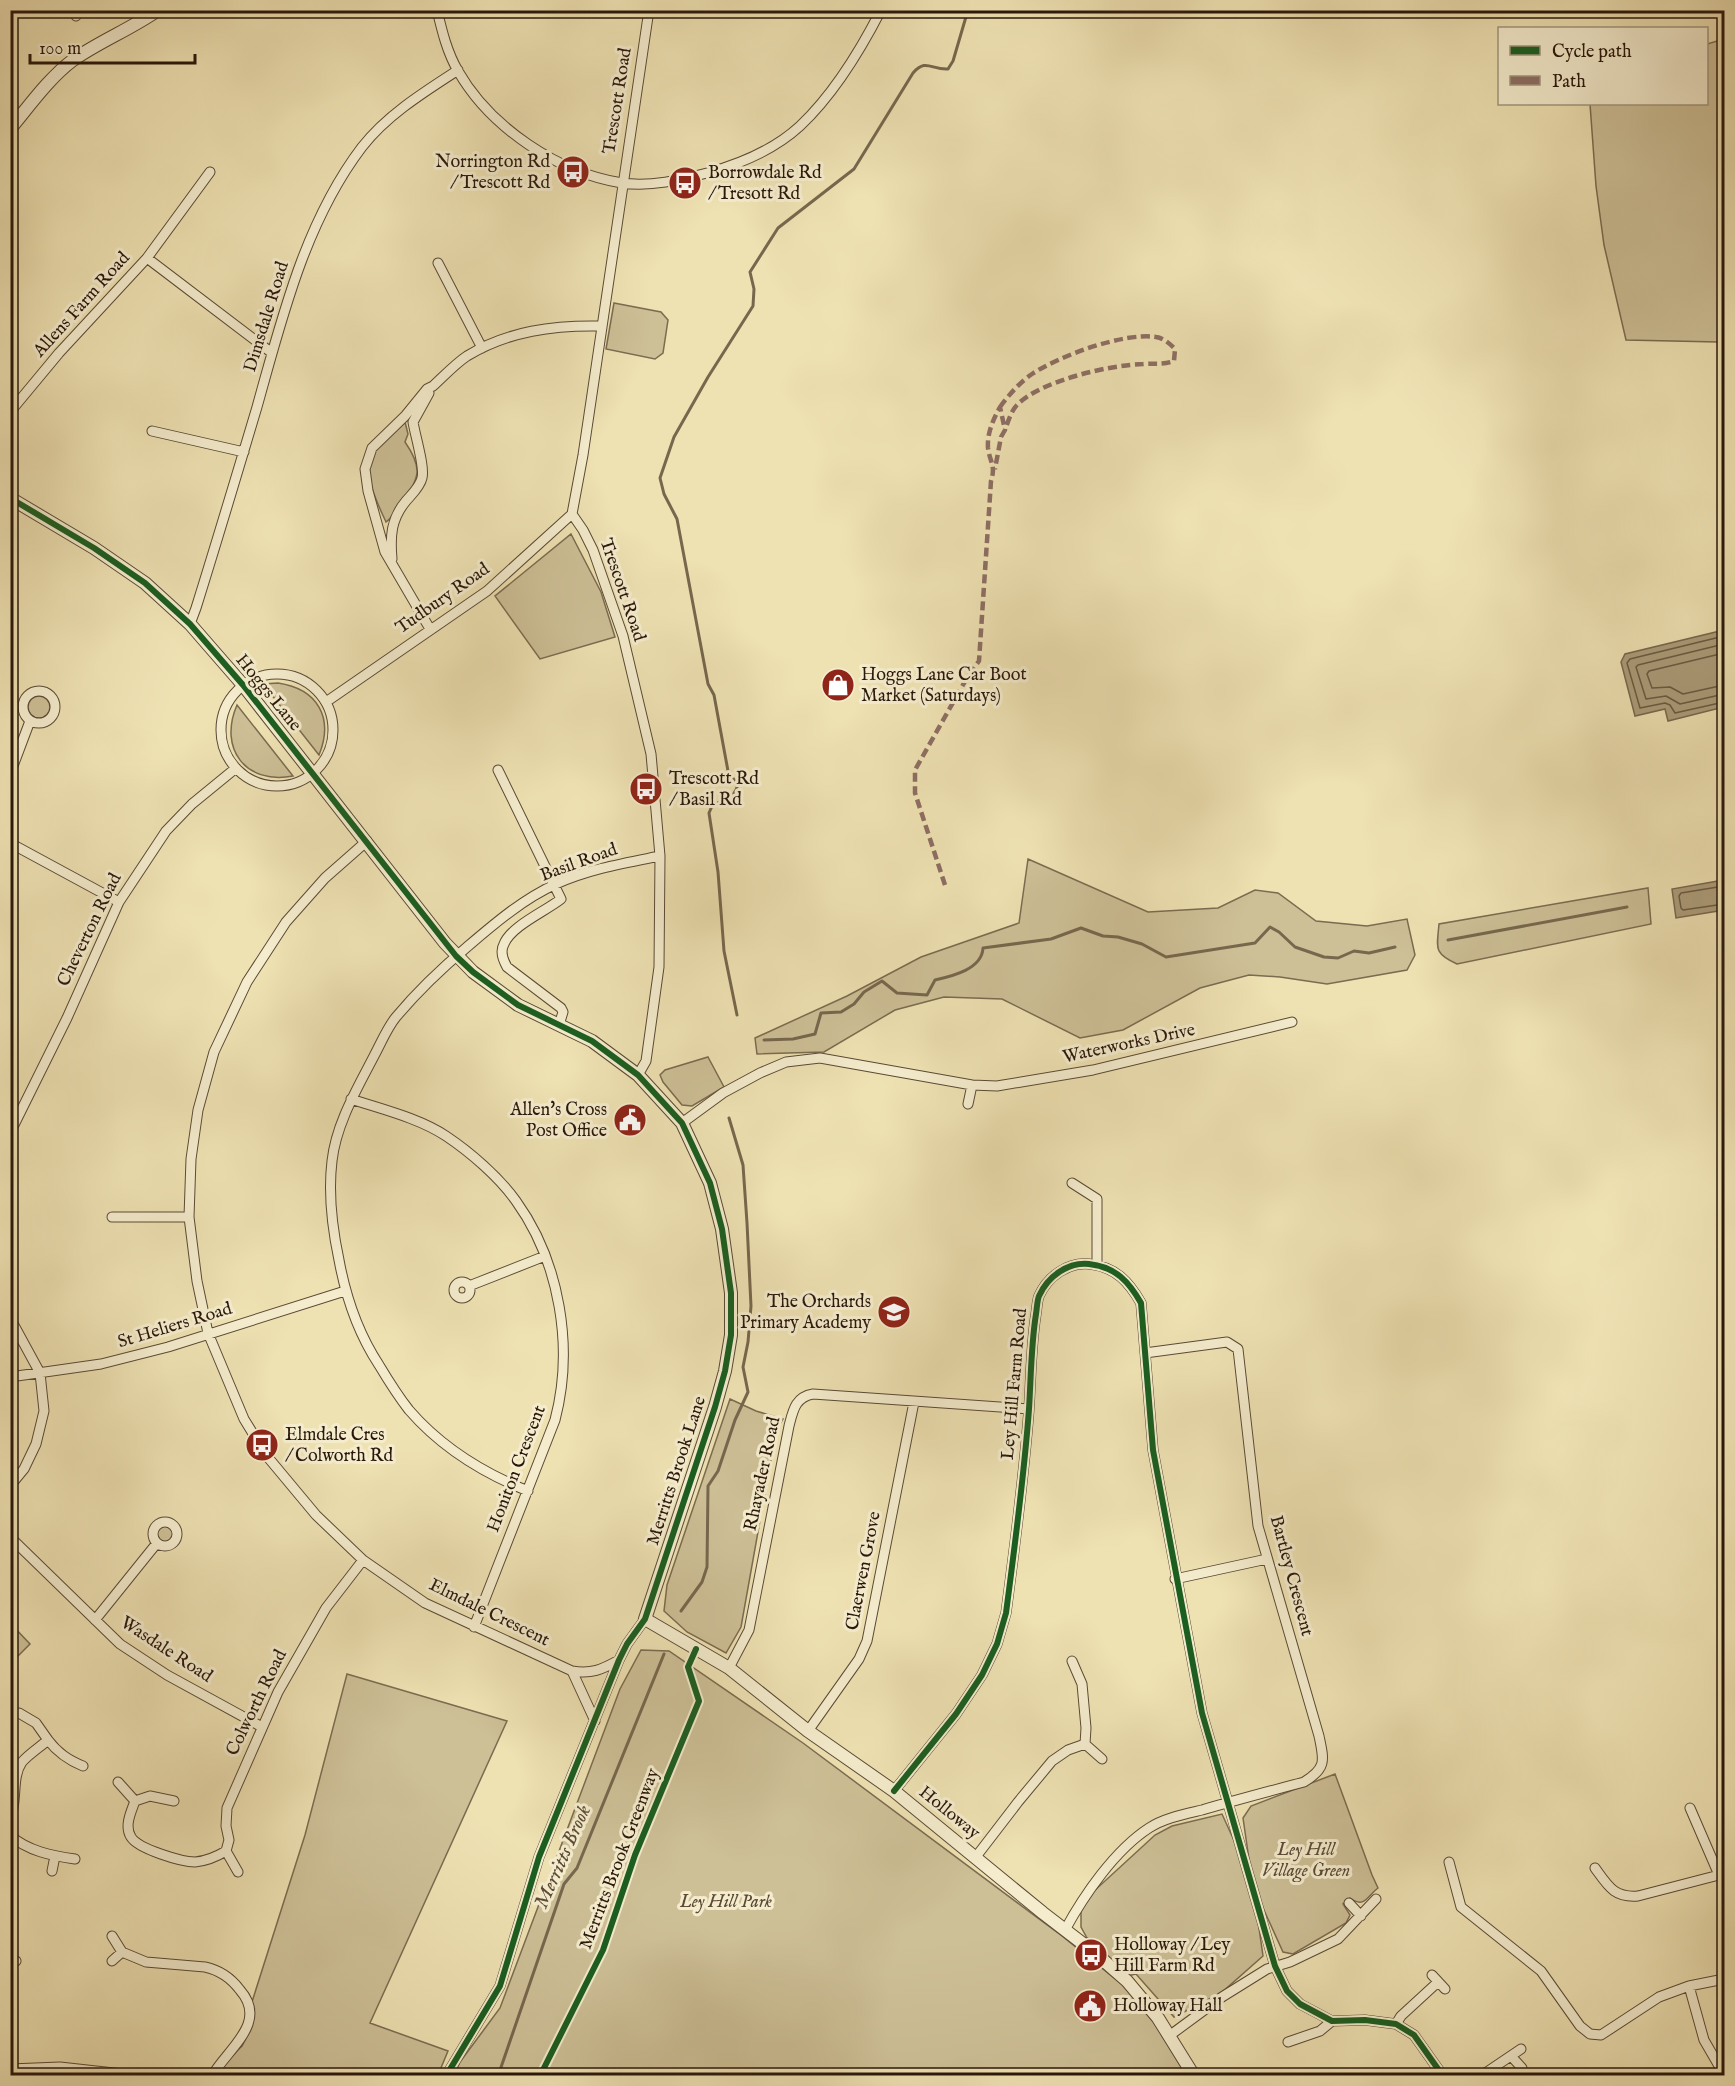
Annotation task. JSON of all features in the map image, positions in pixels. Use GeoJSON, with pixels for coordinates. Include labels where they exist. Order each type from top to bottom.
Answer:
{"type":"FeatureCollection","features":[{"type":"Feature","properties":{"kind":"street"},"geometry":{"type":"LineString","coordinates":[[10,129],[41,91],[74,60],[134,27],[158,10]]}},
{"type":"Feature","properties":{"kind":"street"},"geometry":{"type":"LineString","coordinates":[[437,10],[442,33],[458,70],[494,117],[516,136],[546,157],[577,170],[622,183],[658,184],[732,166],[768,148],[799,126],[822,101],[849,64],[881,10]]}},
{"type":"Feature","properties":{"kind":"street","name":"Trescott Road"},"geometry":{"type":"LineString","coordinates":[[638,1075],[646,1061],[659,967],[660,856],[651,754],[623,636],[593,550],[584,530],[572,514],[583,455],[649,10]]}},
{"type":"Feature","properties":{"kind":"street","name":"Dimsdale Road"},"geometry":{"type":"LineString","coordinates":[[190,624],[244,452],[272,353],[307,247],[340,179],[364,145],[392,117],[458,70]]}},
{"type":"Feature","properties":{"kind":"street"},"geometry":{"type":"LineString","coordinates":[[147,258],[210,172]]}},
{"type":"Feature","properties":{"kind":"street","name":"Allens Farm Road"},"geometry":{"type":"LineString","coordinates":[[10,412],[59,353],[147,258],[272,353]]}},
{"type":"Feature","properties":{"kind":"street"},"geometry":{"type":"LineString","coordinates":[[438,263],[482,348]]}},
{"type":"Feature","properties":{"kind":"street"},"geometry":{"type":"LineString","coordinates":[[429,629],[385,552],[368,491],[365,468],[372,448],[405,416],[427,388],[466,356],[530,330],[568,326],[601,326]]}},
{"type":"Feature","properties":{"kind":"street"},"geometry":{"type":"LineString","coordinates":[[392,564],[390,538],[394,518],[422,478],[422,465],[412,422],[432,386]]}},
{"type":"Feature","properties":{"kind":"street"},"geometry":{"type":"LineString","coordinates":[[152,431],[244,452]]}},
{"type":"Feature","properties":{"kind":"street","name":"Hoggs Lane"},"geometry":{"type":"LineString","coordinates":[[10,498],[94,548],[145,583],[190,624],[243,685],[456,956]]}},
{"type":"Feature","properties":{"kind":"street","name":"Tudbury Road"},"geometry":{"type":"LineString","coordinates":[[326,702],[487,591],[572,514]]}},
{"type":"Feature","properties":{"kind":"street"},"geometry":{"type":"LineString","coordinates":[[268,674],[290,675],[309,684],[326,702],[332,718],[333,735],[328,753],[318,768],[297,782],[271,786],[248,778],[236,768],[227,757],[222,744],[221,724],[227,704],[243,685],[268,674]]}},
{"type":"Feature","properties":{"kind":"street"},"geometry":{"type":"LineString","coordinates":[[10,774],[30,720]]}},
{"type":"Feature","properties":{"kind":"street","name":"Cheverton Road"},"geometry":{"type":"LineString","coordinates":[[10,1133],[67,1018],[119,902],[166,831],[192,804],[236,768]]}},
{"type":"Feature","properties":{"kind":"street"},"geometry":{"type":"LineString","coordinates":[[498,770],[561,898],[512,933],[503,945],[502,959],[507,967],[561,1008],[560,1025]]}},
{"type":"Feature","properties":{"kind":"street","name":"Elmdale Crescent"},"geometry":{"type":"LineString","coordinates":[[367,841],[325,878],[286,922],[247,982],[214,1052],[198,1110],[191,1159],[189,1217],[197,1281],[208,1334],[244,1419],[266,1455],[316,1515],[363,1560],[425,1603],[572,1671],[588,1673],[620,1660]]}},
{"type":"Feature","properties":{"kind":"street"},"geometry":{"type":"LineString","coordinates":[[10,843],[119,902]]}},
{"type":"Feature","properties":{"kind":"street","name":"Basil Road"},"geometry":{"type":"LineString","coordinates":[[528,1491],[501,1481],[447,1446],[410,1410],[371,1354],[357,1325],[345,1291],[330,1209],[332,1160],[351,1100],[395,1018],[456,956],[503,916],[555,885],[612,865],[660,856]]}},
{"type":"Feature","properties":{"kind":"street","name":"Merritts Brook Lane"},"geometry":{"type":"LineString","coordinates":[[446,2076],[500,1986],[539,1857],[627,1644],[645,1619],[715,1407],[725,1371],[731,1335],[731,1293],[722,1229],[710,1183],[682,1124],[638,1075],[592,1041],[518,1005],[473,972],[456,956]]}},
{"type":"Feature","properties":{"kind":"street","name":"Waterworks Drive"},"geometry":{"type":"LineString","coordinates":[[682,1124],[723,1093],[786,1062],[820,1058],[972,1084],[997,1086],[1093,1070],[1292,1022]]}},
{"type":"Feature","properties":{"kind":"street"},"geometry":{"type":"LineString","coordinates":[[968,1104],[972,1084]]}},
{"type":"Feature","properties":{"kind":"street","name":"Honiton Crescent"},"geometry":{"type":"LineString","coordinates":[[351,1100],[403,1116],[444,1135],[500,1180],[517,1201],[537,1235],[560,1306],[563,1349],[561,1399],[528,1491],[474,1627]]}},
{"type":"Feature","properties":{"kind":"street"},"geometry":{"type":"LineString","coordinates":[[1072,1183],[1097,1199],[1097,1265],[1114,1272],[1130,1285],[1140,1304],[1153,1450],[1175,1579],[1202,1713],[1275,1966],[1293,1998],[1332,2021],[1365,2020],[1396,2024],[1414,2035],[1443,2076]]}},
{"type":"Feature","properties":{"kind":"street"},"geometry":{"type":"LineString","coordinates":[[112,1217],[189,1217]]}},
{"type":"Feature","properties":{"kind":"street"},"geometry":{"type":"LineString","coordinates":[[469,1286],[544,1256]]}},
{"type":"Feature","properties":{"kind":"street","name":"Ley Hill Farm Road"},"geometry":{"type":"LineString","coordinates":[[894,1791],[956,1714],[982,1675],[997,1644],[1008,1601],[1029,1409],[1032,1337],[1039,1296],[1050,1280],[1064,1268],[1082,1264],[1097,1265]]}},
{"type":"Feature","properties":{"kind":"street","name":"St Heliers Road"},"geometry":{"type":"LineString","coordinates":[[10,1377],[101,1364],[168,1347],[345,1291]]}},
{"type":"Feature","properties":{"kind":"street"},"geometry":{"type":"LineString","coordinates":[[10,1318],[40,1373],[44,1411],[36,1444],[24,1469],[10,1486]]}},
{"type":"Feature","properties":{"kind":"street","name":"Bartley Crescent"},"geometry":{"type":"LineString","coordinates":[[1065,1930],[1075,1911],[1101,1875],[1132,1841],[1151,1826],[1175,1817],[1304,1782],[1318,1774],[1323,1757],[1319,1736],[1258,1527],[1238,1348],[1227,1342],[1145,1353]]}},
{"type":"Feature","properties":{"kind":"street","name":"Rhayader Road"},"geometry":{"type":"LineString","coordinates":[[729,1668],[748,1630],[789,1426],[794,1407],[799,1400],[806,1395],[813,1394],[1029,1409]]}},
{"type":"Feature","properties":{"kind":"street","name":"Claerwen Grove"},"geometry":{"type":"LineString","coordinates":[[808,1731],[859,1659],[867,1641],[914,1402]]}},
{"type":"Feature","properties":{"kind":"street","name":"Wasdale Road"},"geometry":{"type":"LineString","coordinates":[[10,1537],[120,1644],[167,1675],[262,1727]]}},
{"type":"Feature","properties":{"kind":"street"},"geometry":{"type":"LineString","coordinates":[[95,1620],[157,1543]]}},
{"type":"Feature","properties":{"kind":"street"},"geometry":{"type":"LineString","coordinates":[[1175,1579],[1267,1558]]}},
{"type":"Feature","properties":{"kind":"street","name":"Colworth Road"},"geometry":{"type":"LineString","coordinates":[[226,1851],[230,1840],[226,1826],[227,1808],[278,1692],[326,1608],[363,1560]]}},
{"type":"Feature","properties":{"kind":"street","name":"Holloway"},"geometry":{"type":"LineString","coordinates":[[645,1619],[729,1668],[808,1731],[894,1791],[1127,1981],[1158,2018],[1194,2076]]}},
{"type":"Feature","properties":{"kind":"street"},"geometry":{"type":"LineString","coordinates":[[1072,1660],[1082,1684],[1085,1744]]}},
{"type":"Feature","properties":{"kind":"street"},"geometry":{"type":"LineString","coordinates":[[572,1671],[595,1721]]}},
{"type":"Feature","properties":{"kind":"street"},"geometry":{"type":"LineString","coordinates":[[19,1713],[36,1723],[59,1753],[83,1766]]}},
{"type":"Feature","properties":{"kind":"street"},"geometry":{"type":"LineString","coordinates":[[10,1819],[15,1809],[18,1772],[23,1762],[48,1740]]}},
{"type":"Feature","properties":{"kind":"street"},"geometry":{"type":"LineString","coordinates":[[1085,1744],[1102,1759]]}},
{"type":"Feature","properties":{"kind":"street"},"geometry":{"type":"LineString","coordinates":[[975,1858],[1053,1761],[1068,1750],[1085,1744]]}},
{"type":"Feature","properties":{"kind":"street"},"geometry":{"type":"LineString","coordinates":[[118,1782],[135,1801]]}},
{"type":"Feature","properties":{"kind":"street"},"geometry":{"type":"LineString","coordinates":[[135,1801],[150,1796],[174,1801]]}},
{"type":"Feature","properties":{"kind":"street"},"geometry":{"type":"LineString","coordinates":[[135,1801],[127,1826],[131,1838],[149,1850],[193,1862],[216,1858],[226,1851],[238,1872]]}},
{"type":"Feature","properties":{"kind":"street"},"geometry":{"type":"LineString","coordinates":[[1595,1868],[1607,1885],[1625,1897],[1722,1876],[1690,1808]]}},
{"type":"Feature","properties":{"kind":"street"},"geometry":{"type":"LineString","coordinates":[[10,1835],[18,1843],[55,1856],[75,1859]]}},
{"type":"Feature","properties":{"kind":"street"},"geometry":{"type":"LineString","coordinates":[[52,1871],[55,1856]]}},
{"type":"Feature","properties":{"kind":"street"},"geometry":{"type":"LineString","coordinates":[[1449,1862],[1461,1907],[1541,1971],[1580,2026],[1590,2034],[1600,2035],[1659,1997],[1689,1986],[1725,1979]]}},
{"type":"Feature","properties":{"kind":"street"},"geometry":{"type":"LineString","coordinates":[[1169,2036],[1222,1997],[1267,1969],[1314,1952],[1338,1939],[1376,1899]]}},
{"type":"Feature","properties":{"kind":"street"},"geometry":{"type":"LineString","coordinates":[[1349,1903],[1360,1916]]}},
{"type":"Feature","properties":{"kind":"street"},"geometry":{"type":"LineString","coordinates":[[112,1936],[122,1952],[146,1962],[213,1969],[234,1982],[245,1995],[250,2009],[247,2028],[212,2076]]}},
{"type":"Feature","properties":{"kind":"street"},"geometry":{"type":"LineString","coordinates":[[112,1961],[122,1952]]}},
{"type":"Feature","properties":{"kind":"street"},"geometry":{"type":"LineString","coordinates":[[1396,2024],[1401,2016],[1438,1982]]}},
{"type":"Feature","properties":{"kind":"street"},"geometry":{"type":"LineString","coordinates":[[1689,1986],[1704,2040],[1721,2073]]}},
{"type":"Feature","properties":{"kind":"street"},"geometry":{"type":"LineString","coordinates":[[1288,2042],[1320,2031],[1332,2021]]}},
{"type":"Feature","properties":{"kind":"street"},"geometry":{"type":"LineString","coordinates":[[1481,2076],[1521,2049]]}},
{"type":"Feature","properties":{"kind":"street"},"geometry":{"type":"LineString","coordinates":[[1511,2056],[1522,2068]]}},
{"type":"Feature","properties":{"kind":"street"},"geometry":{"type":"LineString","coordinates":[[10,2069],[60,2067],[141,2076]]}},
{"type":"Feature","properties":{"kind":"green space"},"geometry":{"type":"Polygon","coordinates":[[[1724,39],[1724,352],[1718,342],[1626,340],[1604,245],[1596,186],[1590,105],[1708,105],[1708,44],[1724,39]]]}},
{"type":"Feature","properties":{"kind":"green space"},"geometry":{"type":"Polygon","coordinates":[[[614,303],[661,312],[668,320],[663,353],[655,359],[606,349],[614,303]]]}},
{"type":"Feature","properties":{"kind":"green space"},"geometry":{"type":"Polygon","coordinates":[[[405,422],[408,434],[405,442],[415,459],[416,480],[386,522],[371,484],[369,465],[377,447],[405,422]]]}},
{"type":"Feature","properties":{"kind":"green space"},"geometry":{"type":"Polygon","coordinates":[[[571,534],[601,592],[615,637],[540,659],[495,596],[571,534]]]}},
{"type":"Feature","properties":{"kind":"green space"},"geometry":{"type":"Polygon","coordinates":[[[278,683],[292,686],[303,692],[319,707],[325,729],[319,755],[263,684],[278,683]]]}},
{"type":"Feature","properties":{"kind":"green space"},"geometry":{"type":"Polygon","coordinates":[[[39,696],[47,699],[50,707],[47,715],[39,718],[31,715],[28,707],[31,699],[39,696]]]}},
{"type":"Feature","properties":{"kind":"green space"},"geometry":{"type":"Polygon","coordinates":[[[237,705],[293,776],[262,775],[250,769],[240,760],[231,736],[232,721],[237,705]]]}},
{"type":"Feature","properties":{"kind":"green space"},"geometry":{"type":"Polygon","coordinates":[[[1028,859],[1148,912],[1218,908],[1255,890],[1278,893],[1316,921],[1367,926],[1407,919],[1415,955],[1407,970],[1327,984],[1249,975],[1200,988],[1123,1030],[1080,1038],[1002,999],[944,997],[895,1010],[824,1052],[757,1054],[755,1038],[847,996],[921,957],[1019,923],[1028,859]]]}},
{"type":"Feature","properties":{"kind":"green space"},"geometry":{"type":"Polygon","coordinates":[[[1648,888],[1651,924],[1457,964],[1440,953],[1438,949],[1439,924],[1648,888]]]}},
{"type":"Feature","properties":{"kind":"green space"},"geometry":{"type":"Polygon","coordinates":[[[708,1057],[724,1087],[692,1106],[682,1105],[660,1075],[665,1070],[708,1057]]]}},
{"type":"Feature","properties":{"kind":"green space"},"geometry":{"type":"Polygon","coordinates":[[[730,1399],[756,1411],[783,1419],[776,1431],[741,1627],[726,1653],[687,1632],[664,1611],[667,1585],[730,1399]]]}},
{"type":"Feature","properties":{"kind":"green space"},"geometry":{"type":"Polygon","coordinates":[[[162,1526],[168,1526],[173,1534],[171,1540],[162,1542],[157,1537],[157,1531],[162,1526]]]}},
{"type":"Feature","properties":{"kind":"green space"},"geometry":{"type":"Polygon","coordinates":[[[11,1624],[30,1644],[11,1663],[11,1624]]]}},
{"type":"Feature","properties":{"kind":"green space","name":"Ley Hill Park"},"geometry":{"type":"Polygon","coordinates":[[[641,1650],[669,1651],[803,1743],[1062,1936],[1124,1986],[1157,2026],[1186,2075],[454,2076],[460,2062],[500,2008],[620,1689],[641,1650]]]}},
{"type":"Feature","properties":{"kind":"green space"},"geometry":{"type":"Polygon","coordinates":[[[347,1674],[507,1721],[370,2023],[448,2051],[438,2075],[216,2076],[227,2060],[242,2046],[250,2030],[254,2009],[251,2005],[305,1835],[347,1674]]]}},
{"type":"Feature","properties":{"kind":"green space","name":"Ley Hill Village Green"},"geometry":{"type":"Polygon","coordinates":[[[1335,1774],[1378,1888],[1363,1902],[1350,1898],[1343,1904],[1350,1915],[1346,1923],[1293,1954],[1283,1952],[1253,1886],[1263,1956],[1221,1993],[1174,2017],[1136,1974],[1123,1977],[1102,1947],[1087,1938],[1081,1927],[1081,1903],[1155,1835],[1172,1826],[1222,1814],[1252,1880],[1243,1818],[1251,1806],[1335,1774]]]}},
{"type":"Feature","properties":{"kind":"water"},"geometry":{"type":"Polygon","coordinates":[[[1724,630],[1724,707],[1668,721],[1665,709],[1635,716],[1621,662],[1625,654],[1724,630]]]}},
{"type":"Feature","properties":{"kind":"water"},"geometry":{"type":"Polygon","coordinates":[[[1724,880],[1724,910],[1676,918],[1672,889],[1724,880]]]}},
{"type":"Feature","properties":{"kind":"waterway"},"geometry":{"type":"LineString","coordinates":[[737,1015],[724,951],[718,872],[709,813],[712,806],[733,795],[737,788],[728,771],[714,695],[708,684],[677,519],[664,494],[660,478],[674,437],[708,377],[753,306],[754,289],[750,272],[778,228],[854,169],[913,73],[925,65],[948,69],[953,61],[968,10]]}},
{"type":"Feature","properties":{"kind":"waterway"},"geometry":{"type":"LineString","coordinates":[[1448,940],[1627,907]]}},
{"type":"Feature","properties":{"kind":"waterway"},"geometry":{"type":"LineString","coordinates":[[764,1040],[793,1039],[815,1034],[821,1013],[841,1012],[854,1004],[864,992],[882,981],[897,993],[927,995],[935,980],[958,974],[978,961],[983,948],[1051,939],[1081,928],[1103,936],[1118,937],[1142,944],[1166,957],[1255,943],[1270,927],[1295,947],[1324,957],[1338,958],[1354,951],[1369,953],[1395,947]]}},
{"type":"Feature","properties":{"kind":"waterway","name":"Merritts Brook"},"geometry":{"type":"LineString","coordinates":[[681,1611],[702,1582],[707,1567],[708,1486],[718,1471],[735,1420],[748,1392],[743,1367],[751,1306],[743,1165],[729,1118]]}},
{"type":"Feature","properties":{"kind":"waterway","name":"Merritts Brook"},"geometry":{"type":"LineString","coordinates":[[498,2076],[564,1884],[577,1868],[664,1654]]}},
{"type":"Feature","properties":{"kind":"marked path"},"geometry":{"type":"LineString","coordinates":[[1000,407],[1014,389],[1032,374],[1058,360],[1092,347],[1143,336],[1162,339],[1175,349],[1174,361],[1112,367],[1076,376],[1042,389],[1017,405],[1011,413],[1005,430]]}},
{"type":"Feature","properties":{"kind":"marked path"},"geometry":{"type":"LineString","coordinates":[[945,885],[915,793],[915,770],[968,676],[979,661],[993,471],[988,437],[1000,407],[1005,430],[1001,437],[995,469]]}},
{"type":"Feature","properties":{"kind":"cycle path"},"geometry":{"type":"LineString","coordinates":[[10,498],[94,548],[145,583],[190,624],[243,685],[456,956],[473,972],[518,1005],[592,1041],[638,1075],[682,1123],[710,1183],[722,1229],[731,1293],[731,1335],[725,1371],[715,1407],[645,1619],[627,1644],[619,1660],[539,1857],[500,1986],[446,2076]]}},
{"type":"Feature","properties":{"kind":"cycle path"},"geometry":{"type":"LineString","coordinates":[[894,1791],[956,1714],[982,1675],[997,1644],[1006,1613],[1019,1511],[1027,1435],[1033,1337],[1039,1296],[1048,1282],[1066,1268],[1081,1264],[1107,1268],[1132,1288],[1141,1303],[1153,1450],[1202,1713],[1275,1966],[1287,1991],[1300,2004],[1332,2021],[1365,2020],[1396,2024],[1414,2035],[1443,2076]]}},
{"type":"Feature","properties":{"kind":"cycle path","name":"Merritts Brook Greenway"},"geometry":{"type":"LineString","coordinates":[[540,2076],[603,1950],[635,1855],[699,1701],[688,1667],[696,1649]]}},
{"type":"Feature","properties":{"kind":"place","name":"Norrington Rd / Trescott Rd"},"geometry":{"type":"Point","coordinates":[573,172]}},
{"type":"Feature","properties":{"kind":"place","name":"Borrowdale Rd / Tresott Rd"},"geometry":{"type":"Point","coordinates":[685,183]}},
{"type":"Feature","properties":{"kind":"place","name":"Hoggs Lane Car Boot Market (Saturdays)"},"geometry":{"type":"Point","coordinates":[838,685]}},
{"type":"Feature","properties":{"kind":"place","name":"Trescott Rd / Basil Rd"},"geometry":{"type":"Point","coordinates":[646,789]}},
{"type":"Feature","properties":{"kind":"place","name":"Allen's Cross Post Office"},"geometry":{"type":"Point","coordinates":[630,1120]}},
{"type":"Feature","properties":{"kind":"place","name":"The Orchards Primary Academy"},"geometry":{"type":"Point","coordinates":[894,1312]}},
{"type":"Feature","properties":{"kind":"place","name":"Elmdale Cres / Colworth Rd"},"geometry":{"type":"Point","coordinates":[262,1445]}},
{"type":"Feature","properties":{"kind":"place","name":"Holloway / Ley Hill Farm Rd"},"geometry":{"type":"Point","coordinates":[1091,1955]}},
{"type":"Feature","properties":{"kind":"place","name":"Holloway Hall"},"geometry":{"type":"Point","coordinates":[1090,2006]}}]}
